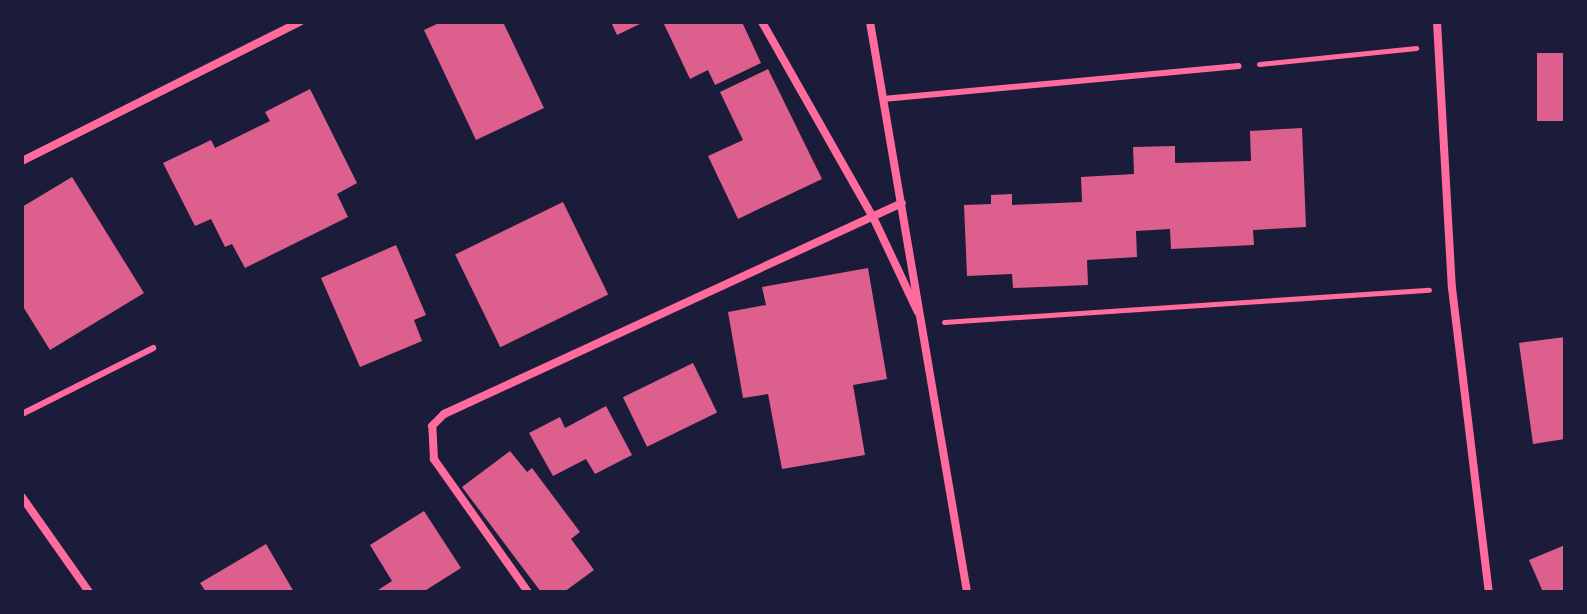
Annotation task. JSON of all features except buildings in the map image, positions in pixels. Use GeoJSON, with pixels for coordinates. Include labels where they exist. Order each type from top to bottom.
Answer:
{"type":"FeatureCollection","features":[{"type":"Feature","properties":{"kind":"street"},"geometry":{"type":"LineString","coordinates":[[22,161],[300,22]]}},
{"type":"Feature","properties":{"kind":"street"},"geometry":{"type":"LineString","coordinates":[[762,22],[873,217],[923,324]]}},
{"type":"Feature","properties":{"kind":"street"},"geometry":{"type":"LineString","coordinates":[[870,22],[967,592]]}},
{"type":"Feature","properties":{"kind":"street"},"geometry":{"type":"LineString","coordinates":[[1437,22],[1452,288],[1489,592]]}},
{"type":"Feature","properties":{"kind":"street"},"geometry":{"type":"LineString","coordinates":[[528,592],[434,459],[432,426],[444,414],[902,203]]}},
{"type":"Feature","properties":{"kind":"street"},"geometry":{"type":"LineString","coordinates":[[22,497],[89,592]]}},
{"type":"Feature","properties":{"kind":"lane"},"geometry":{"type":"LineString","coordinates":[[883,99],[1238,66]]}},
{"type":"Feature","properties":{"kind":"lane"},"geometry":{"type":"LineString","coordinates":[[22,414],[153,348]]}},
{"type":"Feature","properties":{"kind":"path"},"geometry":{"type":"LineString","coordinates":[[1238,66],[1438,46]]}},
{"type":"Feature","properties":{"kind":"path"},"geometry":{"type":"LineString","coordinates":[[923,324],[1452,288]]}}]}
